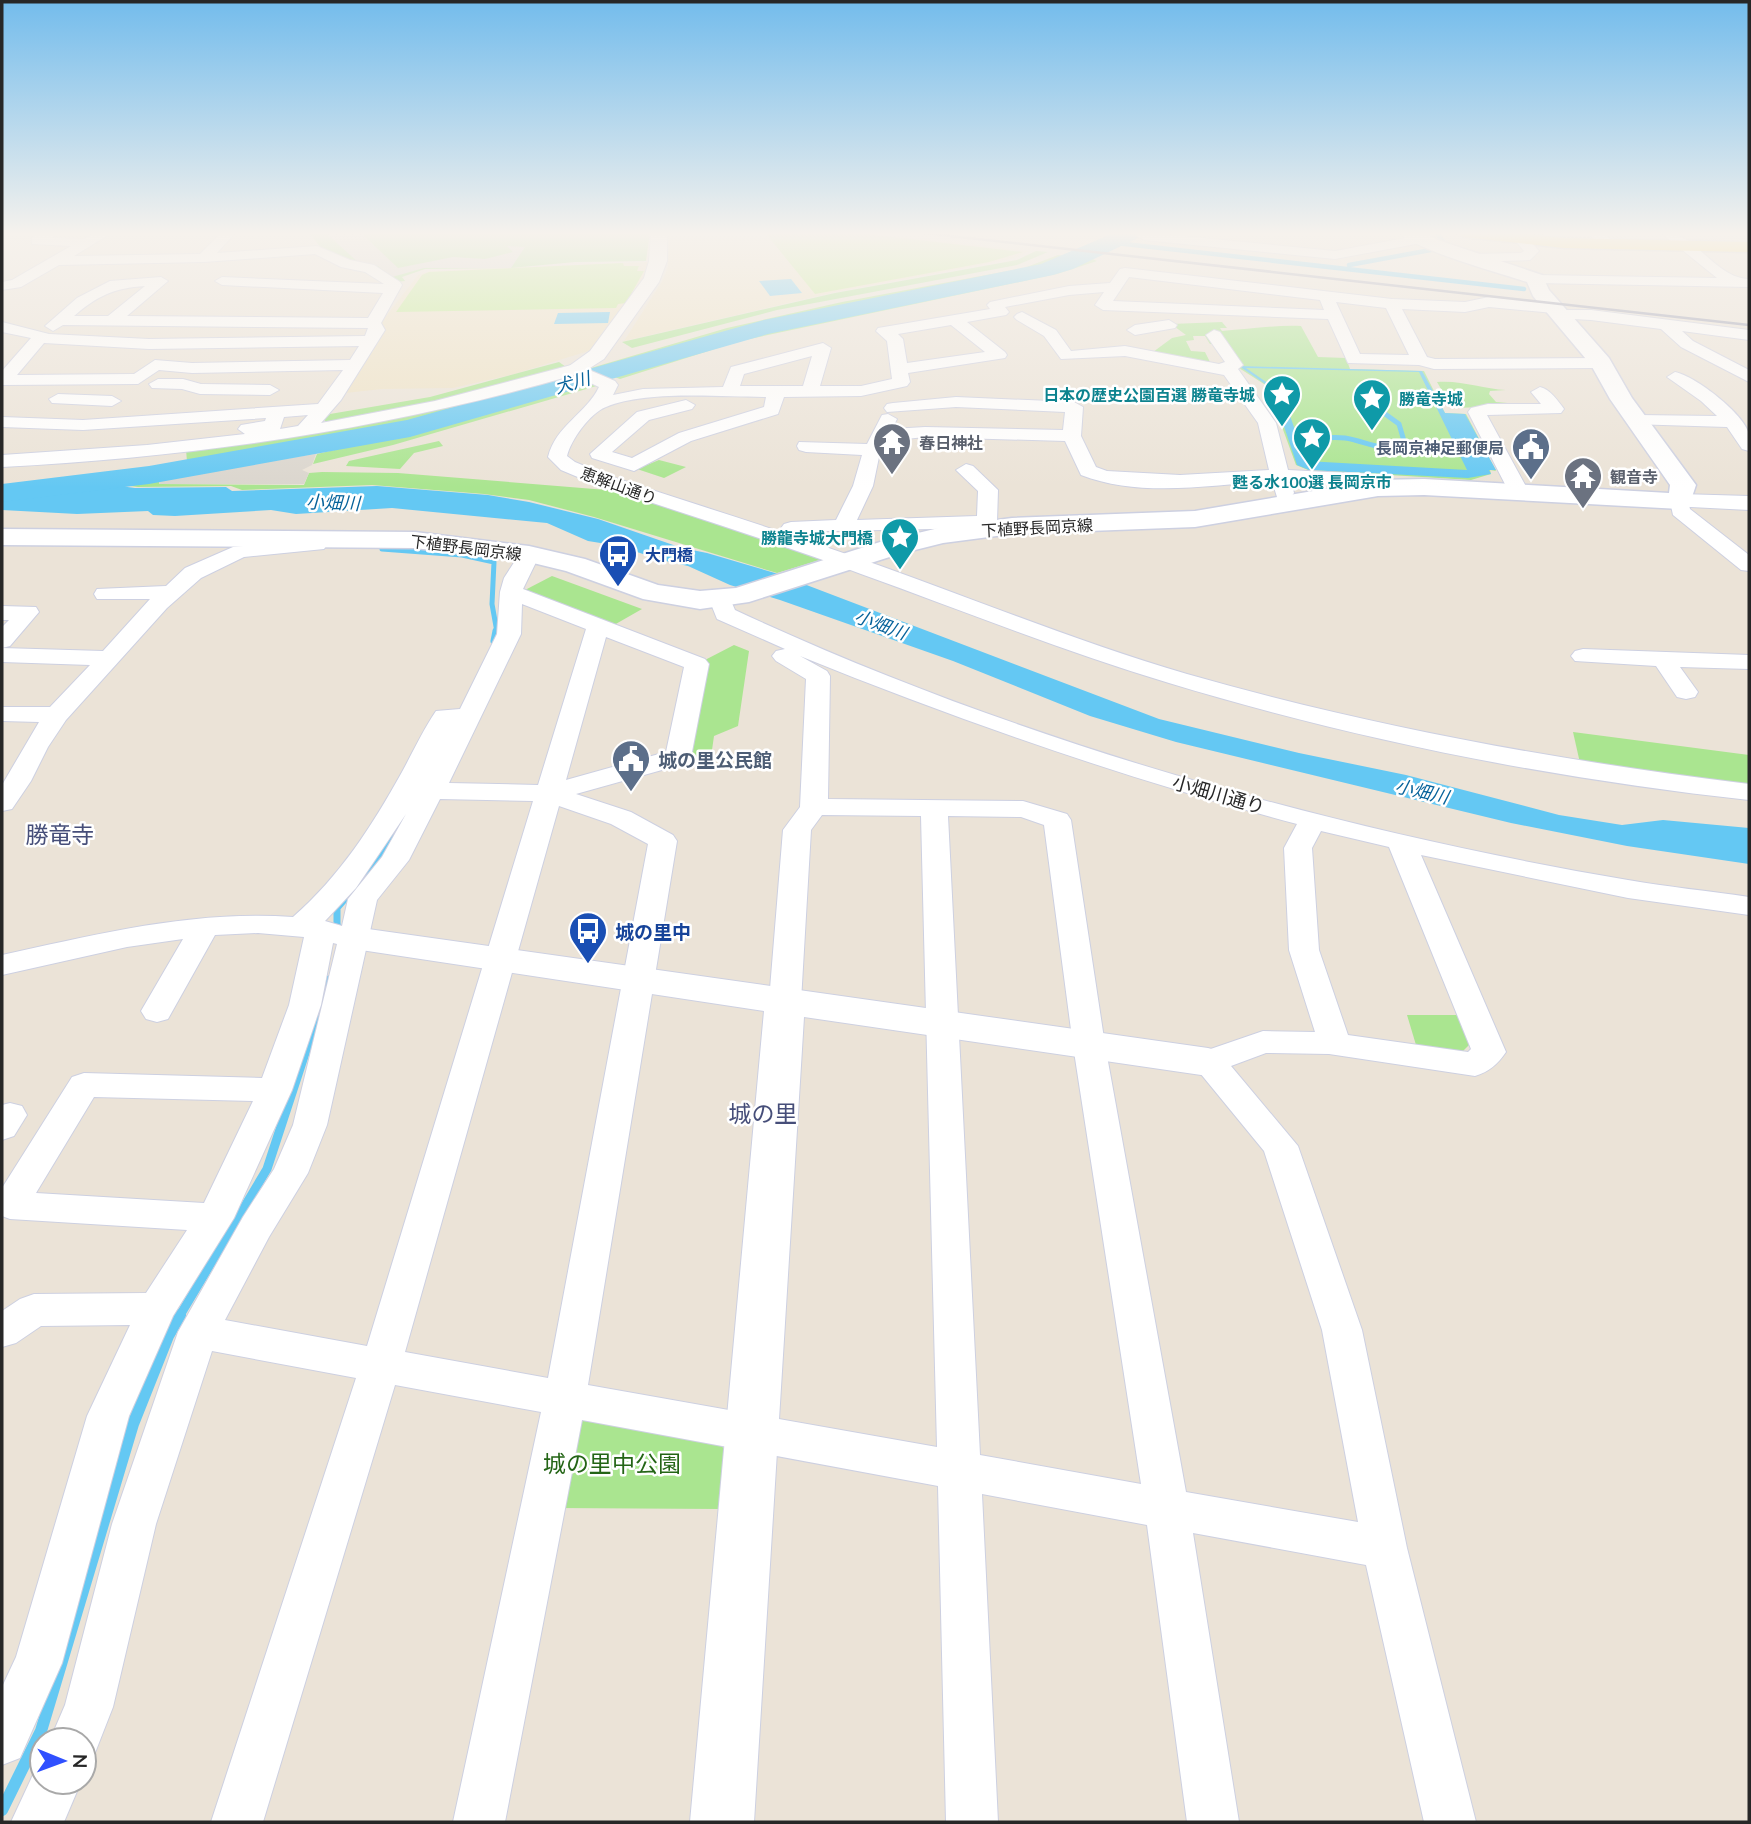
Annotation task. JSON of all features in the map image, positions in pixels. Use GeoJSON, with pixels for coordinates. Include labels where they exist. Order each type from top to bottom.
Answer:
{"type":"FeatureCollection","features":[{"type":"Feature","properties":{"kind":"main road"},"geometry":{"type":"LineString","coordinates":[[1561,317],[1601,363],[1621,399],[1683,485],[1679,501]]}},
{"type":"Feature","properties":{"kind":"main road","name":"下植野長岡京線"},"geometry":{"type":"LineString","coordinates":[[2,537],[415,540],[529,554],[575,565],[653,593],[682,599],[720,599],[918,540],[989,525],[1183,520],[1390,487],[1679,501]]}},
{"type":"Feature","properties":{"kind":"street"},"geometry":{"type":"LineString","coordinates":[[5,387],[17,364],[63,317]]}},
{"type":"Feature","properties":{"kind":"street"},"geometry":{"type":"LineString","coordinates":[[111,321],[116,317]]}},
{"type":"Feature","properties":{"kind":"street"},"geometry":{"type":"LineString","coordinates":[[183,321],[187,317]]}},
{"type":"Feature","properties":{"kind":"street"},"geometry":{"type":"LineString","coordinates":[[58,321],[254,320],[269,317]]}},
{"type":"Feature","properties":{"kind":"street"},"geometry":{"type":"LineString","coordinates":[[305,429],[335,396],[377,330],[373,323],[362,317]]}},
{"type":"Feature","properties":{"kind":"street"},"geometry":{"type":"LineString","coordinates":[[373,323],[376,317]]}},
{"type":"Feature","properties":{"kind":"street"},"geometry":{"type":"LineString","coordinates":[[2,461],[146,452],[438,406],[576,370],[597,355],[625,317]]}},
{"type":"Feature","properties":{"kind":"street"},"geometry":{"type":"LineString","coordinates":[[597,403],[643,394],[861,391],[901,382],[895,339],[884,331],[959,317]]}},
{"type":"Feature","properties":{"kind":"street"},"geometry":{"type":"LineString","coordinates":[[1022,317],[1050,333],[1067,356],[1125,351],[1222,369],[1234,375],[1267,423],[1289,504]]}},
{"type":"Feature","properties":{"kind":"street"},"geometry":{"type":"LineString","coordinates":[[1125,351],[1120,348],[1118,341],[1134,333],[1137,317]]}},
{"type":"Feature","properties":{"kind":"street"},"geometry":{"type":"LineString","coordinates":[[1335,317],[1354,359],[1420,360],[1434,364],[1601,363]]}},
{"type":"Feature","properties":{"kind":"street"},"geometry":{"type":"LineString","coordinates":[[1399,317],[1420,360]]}},
{"type":"Feature","properties":{"kind":"street"},"geometry":{"type":"LineString","coordinates":[[1608,317],[1749,335]]}},
{"type":"Feature","properties":{"kind":"street"},"geometry":{"type":"LineString","coordinates":[[899,369],[999,355],[952,318]]}},
{"type":"Feature","properties":{"kind":"street"},"geometry":{"type":"LineString","coordinates":[[1135,330],[1169,324]]}},
{"type":"Feature","properties":{"kind":"street"},"geometry":{"type":"LineString","coordinates":[[1665,324],[1685,342],[1749,377]]}},
{"type":"Feature","properties":{"kind":"street"},"geometry":{"type":"LineString","coordinates":[[2,327],[144,365],[183,384],[200,389],[270,390]]}},
{"type":"Feature","properties":{"kind":"street"},"geometry":{"type":"LineString","coordinates":[[1214,335],[1228,350],[1235,365],[1222,369]]}},
{"type":"Feature","properties":{"kind":"street"},"geometry":{"type":"LineString","coordinates":[[1577,335],[1604,336]]}},
{"type":"Feature","properties":{"kind":"street"},"geometry":{"type":"LineString","coordinates":[[1631,336],[1749,350]]}},
{"type":"Feature","properties":{"kind":"street"},"geometry":{"type":"LineString","coordinates":[[5,387],[144,365],[369,341]]}},
{"type":"Feature","properties":{"kind":"street"},"geometry":{"type":"LineString","coordinates":[[730,392],[737,371],[823,348],[810,391]]}},
{"type":"Feature","properties":{"kind":"street"},"geometry":{"type":"LineString","coordinates":[[17,364],[71,362]]}},
{"type":"Feature","properties":{"kind":"street"},"geometry":{"type":"LineString","coordinates":[[144,365],[192,368],[354,365]]}},
{"type":"Feature","properties":{"kind":"street"},"geometry":{"type":"LineString","coordinates":[[62,445],[112,401],[144,365]]}},
{"type":"Feature","properties":{"kind":"street","name":"恵解山通り"},"geometry":{"type":"LineString","coordinates":[[576,370],[609,385],[597,403],[568,431],[559,445],[557,457],[568,466],[841,564]]}},
{"type":"Feature","properties":{"kind":"street"},"geometry":{"type":"LineString","coordinates":[[1675,377],[1694,386],[1734,422],[1749,445]]}},
{"type":"Feature","properties":{"kind":"street"},"geometry":{"type":"LineString","coordinates":[[861,391],[891,404],[893,408]]}},
{"type":"Feature","properties":{"kind":"street"},"geometry":{"type":"LineString","coordinates":[[705,392],[703,400],[643,416],[599,454],[634,465],[685,437],[772,410],[776,392]]}},
{"type":"Feature","properties":{"kind":"street"},"geometry":{"type":"LineString","coordinates":[[1519,492],[1477,412],[1488,409],[1555,409],[1540,392]]}},
{"type":"Feature","properties":{"kind":"street"},"geometry":{"type":"LineString","coordinates":[[43,398],[112,401]]}},
{"type":"Feature","properties":{"kind":"street"},"geometry":{"type":"LineString","coordinates":[[893,408],[956,402],[1074,407],[1072,436],[1088,471],[1105,478],[1167,480],[1280,475],[1367,480],[1390,487]]}},
{"type":"Feature","properties":{"kind":"street"},"geometry":{"type":"LineString","coordinates":[[844,526],[863,486],[877,443],[893,408]]}},
{"type":"Feature","properties":{"kind":"street"},"geometry":{"type":"LineString","coordinates":[[2,422],[83,425],[323,409]]}},
{"type":"Feature","properties":{"kind":"street"},"geometry":{"type":"LineString","coordinates":[[2,447],[62,445],[273,426],[276,412]]}},
{"type":"Feature","properties":{"kind":"street"},"geometry":{"type":"LineString","coordinates":[[1637,421],[1734,422]]}},
{"type":"Feature","properties":{"kind":"street"},"geometry":{"type":"LineString","coordinates":[[806,446],[877,443],[925,432],[1072,436]]}},
{"type":"Feature","properties":{"kind":"street"},"geometry":{"type":"LineString","coordinates":[[791,528],[989,525],[988,490],[966,470]]}},
{"type":"Feature","properties":{"kind":"street"},"geometry":{"type":"LineString","coordinates":[[1749,503],[1679,501],[1681,511],[1749,565]]}},
{"type":"Feature","properties":{"kind":"street"},"geometry":{"type":"LineString","coordinates":[[2,803],[18,782],[35,747],[57,715],[193,573],[240,551],[339,545],[355,538]]}},
{"type":"Feature","properties":{"kind":"street"},"geometry":{"type":"LineString","coordinates":[[2,1740],[38,1663],[108,1416],[157,1309],[215,1218],[275,1090],[305,1005],[326,931],[363,899],[395,860],[469,717],[509,634],[511,592],[529,554]]}},
{"type":"Feature","properties":{"kind":"street"},"geometry":{"type":"LineString","coordinates":[[841,564],[1095,653],[1230,693],[1428,739],[1572,768],[1749,792]]}},
{"type":"Feature","properties":{"kind":"street"},"geometry":{"type":"LineString","coordinates":[[105,594],[172,592]]}},
{"type":"Feature","properties":{"kind":"street"},"geometry":{"type":"LineString","coordinates":[[432,791],[548,793],[678,757],[696,664],[511,592]]}},
{"type":"Feature","properties":{"kind":"street","name":"小畑川通り"},"geometry":{"type":"LineString","coordinates":[[720,599],[725,614],[750,626],[959,711],[1039,740],[1154,776],[1401,842],[1613,887],[1749,906]]}},
{"type":"Feature","properties":{"kind":"street"},"geometry":{"type":"LineString","coordinates":[[2,613],[29,612],[2,641]]}},
{"type":"Feature","properties":{"kind":"street"},"geometry":{"type":"LineString","coordinates":[[236,1822],[381,1365],[598,626]]}},
{"type":"Feature","properties":{"kind":"street"},"geometry":{"type":"LineString","coordinates":[[722,1822],[797,830],[814,807],[818,676],[757,639],[750,626]]}},
{"type":"Feature","properties":{"kind":"street"},"geometry":{"type":"LineString","coordinates":[[2,655],[110,658]]}},
{"type":"Feature","properties":{"kind":"street"},"geometry":{"type":"LineString","coordinates":[[1583,656],[1749,663]]}},
{"type":"Feature","properties":{"kind":"street"},"geometry":{"type":"LineString","coordinates":[[1663,659],[1686,692]]}},
{"type":"Feature","properties":{"kind":"street"},"geometry":{"type":"LineString","coordinates":[[2,714],[57,715]]}},
{"type":"Feature","properties":{"kind":"street"},"geometry":{"type":"LineString","coordinates":[[81,1726],[89,1707],[134,1524],[198,1332],[256,1227],[290,1173],[310,1125],[326,931],[320,911],[393,814],[444,716],[469,717]]}},
{"type":"Feature","properties":{"kind":"street"},"geometry":{"type":"LineString","coordinates":[[479,1822],[565,1399],[663,841],[621,818],[548,793]]}},
{"type":"Feature","properties":{"kind":"street"},"geometry":{"type":"LineString","coordinates":[[814,807],[1023,808],[1057,820],[1089,1045],[1167,1509],[1213,1822]]}},
{"type":"Feature","properties":{"kind":"street"},"geometry":{"type":"LineString","coordinates":[[934,808],[972,1822]]}},
{"type":"Feature","properties":{"kind":"street"},"geometry":{"type":"LineString","coordinates":[[1313,820],[1298,848],[1304,950],[1335,1044]]}},
{"type":"Feature","properties":{"kind":"street"},"geometry":{"type":"LineString","coordinates":[[2,965],[147,934],[205,926],[326,931],[498,960],[1208,1062],[1262,1042],[1335,1044],[1475,1064],[1489,1052],[1401,842]]}},
{"type":"Feature","properties":{"kind":"street"},"geometry":{"type":"LineString","coordinates":[[157,1011],[205,926]]}},
{"type":"Feature","properties":{"kind":"street"},"geometry":{"type":"LineString","coordinates":[[1208,1062],[1280,1146],[1342,1330],[1385,1548],[1450,1822]]}},
{"type":"Feature","properties":{"kind":"street"},"geometry":{"type":"LineString","coordinates":[[215,1218],[10,1205],[84,1085],[275,1090]]}},
{"type":"Feature","properties":{"kind":"street"},"geometry":{"type":"LineString","coordinates":[[2,1331],[34,1310],[157,1309]]}},
{"type":"Feature","properties":{"kind":"street"},"geometry":{"type":"LineString","coordinates":[[198,1332],[1385,1548]]}},
{"type":"Feature","properties":{"kind":"street"},"geometry":{"type":"LineString","coordinates":[[37,1822],[49,1796]]}},
{"type":"Feature","properties":{"kind":"shaded area"},"geometry":{"type":"Polygon","coordinates":[[[385,317],[617,317],[595,349],[514,374],[453,388],[382,389],[345,393],[385,317]]]}},
{"type":"Feature","properties":{"kind":"shaded area"},"geometry":{"type":"Polygon","coordinates":[[[639,317],[727,317],[624,341],[639,317]]]}},
{"type":"Feature","properties":{"kind":"shaded area"},"geometry":{"type":"Polygon","coordinates":[[[316,454],[312,465],[302,470],[309,473],[304,484],[159,484],[162,478],[316,454]]]}},
{"type":"Feature","properties":{"kind":"green space"},"geometry":{"type":"Polygon","coordinates":[[[730,317],[750,317],[632,348],[622,342],[730,317]]]}},
{"type":"Feature","properties":{"kind":"green space"},"geometry":{"type":"Polygon","coordinates":[[[775,317],[797,317],[678,348],[603,372],[591,368],[727,328],[775,317]]]}},
{"type":"Feature","properties":{"kind":"green space"},"geometry":{"type":"Polygon","coordinates":[[[819,317],[853,317],[740,341],[620,379],[609,375],[703,347],[819,317]]]}},
{"type":"Feature","properties":{"kind":"green space"},"geometry":{"type":"Polygon","coordinates":[[[1222,322],[1227,328],[1220,328],[1222,331],[1301,326],[1318,357],[1346,358],[1350,369],[1424,371],[1445,413],[1466,414],[1496,471],[1490,470],[1491,474],[1471,480],[1308,470],[1296,465],[1267,386],[1239,368],[1233,350],[1213,331],[1209,332],[1217,343],[1210,344],[1205,336],[1193,336],[1194,340],[1186,341],[1191,351],[1205,352],[1210,362],[1153,352],[1172,338],[1186,335],[1171,324],[1222,322]]]}},
{"type":"Feature","properties":{"kind":"green space"},"geometry":{"type":"Polygon","coordinates":[[[559,362],[566,367],[488,391],[328,423],[324,420],[330,414],[430,397],[559,362]]]}},
{"type":"Feature","properties":{"kind":"green space"},"geometry":{"type":"Polygon","coordinates":[[[572,374],[582,378],[365,433],[187,462],[186,449],[267,439],[572,374]]]}},
{"type":"Feature","properties":{"kind":"green space"},"geometry":{"type":"Polygon","coordinates":[[[591,381],[600,385],[393,445],[313,464],[317,454],[416,431],[591,381]]]}},
{"type":"Feature","properties":{"kind":"green space"},"geometry":{"type":"Polygon","coordinates":[[[1437,382],[1506,390],[1490,391],[1489,394],[1496,402],[1519,404],[1452,408],[1437,382]]]}},
{"type":"Feature","properties":{"kind":"green space"},"geometry":{"type":"Polygon","coordinates":[[[439,441],[443,446],[414,453],[400,469],[346,466],[349,461],[439,441]]]}},
{"type":"Feature","properties":{"kind":"green space"},"geometry":{"type":"Polygon","coordinates":[[[659,460],[686,467],[664,478],[637,469],[659,460]]]}},
{"type":"Feature","properties":{"kind":"green space"},"geometry":{"type":"Polygon","coordinates":[[[309,473],[398,473],[619,491],[823,559],[777,573],[594,517],[529,500],[484,494],[372,485],[242,490],[231,486],[138,487],[107,483],[160,478],[159,484],[304,485],[309,473]]]}},
{"type":"Feature","properties":{"kind":"green space"},"geometry":{"type":"Polygon","coordinates":[[[552,576],[642,609],[614,625],[525,590],[552,576]]]}},
{"type":"Feature","properties":{"kind":"green space"},"geometry":{"type":"Polygon","coordinates":[[[734,645],[749,651],[738,726],[714,736],[711,757],[685,757],[703,661],[734,645]]]}},
{"type":"Feature","properties":{"kind":"green space"},"geometry":{"type":"Polygon","coordinates":[[[1573,732],[1749,755],[1749,786],[1580,763],[1573,732]]]}},
{"type":"Feature","properties":{"kind":"green space"},"geometry":{"type":"Polygon","coordinates":[[[1407,1015],[1464,1015],[1474,1040],[1463,1051],[1416,1045],[1407,1015]]]}},
{"type":"Feature","properties":{"kind":"green space","name":"城の里中公園"},"geometry":{"type":"Polygon","coordinates":[[[574,1409],[714,1436],[724,1449],[719,1509],[556,1508],[574,1409]]]}},
{"type":"Feature","properties":{"kind":"water"},"geometry":{"type":"Polygon","coordinates":[[[557,317],[609,317],[608,323],[554,324],[557,317]]]}},
{"type":"Feature","properties":{"kind":"water"},"geometry":{"type":"Polygon","coordinates":[[[1239,366],[1422,371],[1445,413],[1465,414],[1496,470],[1489,470],[1491,474],[1468,478],[1309,470],[1297,465],[1271,388],[1239,366]],[[1246,368],[1282,393],[1306,461],[1467,470],[1419,372],[1246,368]]]}},
{"type":"Feature","properties":{"kind":"water","name":"小畑川"},"geometry":{"type":"Polygon","coordinates":[[[129,470],[133,480],[105,484],[135,488],[226,487],[232,491],[377,486],[488,495],[529,502],[598,519],[682,548],[775,573],[1159,719],[1299,753],[1406,775],[1559,815],[1622,825],[1663,820],[1749,828],[1749,864],[1627,846],[1511,823],[1176,742],[1090,716],[953,661],[730,585],[688,566],[619,546],[588,541],[547,523],[392,508],[296,514],[271,510],[175,516],[153,515],[148,511],[77,514],[2,510],[2,488],[64,483],[100,473],[129,470]]]}},
{"type":"Feature","properties":{"kind":"waterway","name":"犬川"},"geometry":{"type":"LineString","coordinates":[[2,493],[149,475],[410,428],[764,327],[813,317]]}},
{"type":"Feature","properties":{"kind":"waterway"},"geometry":{"type":"LineString","coordinates":[[1374,386],[1388,396],[1379,406]]}},
{"type":"Feature","properties":{"kind":"waterway"},"geometry":{"type":"LineString","coordinates":[[1317,438],[1345,438],[1382,447],[1404,441],[1399,424],[1377,408],[1379,406]]}},
{"type":"Feature","properties":{"kind":"waterway"},"geometry":{"type":"LineString","coordinates":[[382,549],[462,555],[494,562],[492,604],[497,632]]}},
{"type":"Feature","properties":{"kind":"waterway"},"geometry":{"type":"LineString","coordinates":[[494,641],[496,631]]}},
{"type":"Feature","properties":{"kind":"waterway"},"geometry":{"type":"LineString","coordinates":[[363,876],[385,849],[407,812]]}},
{"type":"Feature","properties":{"kind":"waterway"},"geometry":{"type":"LineString","coordinates":[[337,934],[337,908],[344,900]]}},
{"type":"Feature","properties":{"kind":"waterway"},"geometry":{"type":"LineString","coordinates":[[179,1317],[267,1169],[329,980]]}},
{"type":"Feature","properties":{"kind":"waterway"},"geometry":{"type":"LineString","coordinates":[[2,1810],[41,1731],[133,1424],[168,1336],[180,1315]]}},
{"type":"Feature","properties":{"kind":"railway"},"geometry":{"type":"LineString","coordinates":[[1678,317],[1749,325]]}},
{"type":"Feature","properties":{"kind":"place","name":"日本の歴史公園百選 勝竜寺城"},"geometry":{"type":"Point","coordinates":[1282,428]}},
{"type":"Feature","properties":{"kind":"place","name":"勝竜寺城"},"geometry":{"type":"Point","coordinates":[1372,432]}},
{"type":"Feature","properties":{"kind":"place","name":"甦る水100選 長岡京市"},"geometry":{"type":"Point","coordinates":[1312,471]}},
{"type":"Feature","properties":{"kind":"place","name":"春日神社"},"geometry":{"type":"Point","coordinates":[892,476]}},
{"type":"Feature","properties":{"kind":"place","name":"長岡京神足郵便局"},"geometry":{"type":"Point","coordinates":[1531,481]}},
{"type":"Feature","properties":{"kind":"place","name":"観音寺"},"geometry":{"type":"Point","coordinates":[1583,510]}},
{"type":"Feature","properties":{"kind":"place","name":"勝龍寺城大門橋"},"geometry":{"type":"Point","coordinates":[900,571]}},
{"type":"Feature","properties":{"kind":"place","name":"大門橋"},"geometry":{"type":"Point","coordinates":[618,588]}},
{"type":"Feature","properties":{"kind":"place","name":"城の里公民館"},"geometry":{"type":"Point","coordinates":[631,793]}},
{"type":"Feature","properties":{"kind":"place","name":"城の里中"},"geometry":{"type":"Point","coordinates":[588,965]}},
{"type":"Feature","properties":{"kind":"district","name":"勝竜寺"},"geometry":{"type":"Point","coordinates":[60,834]}},
{"type":"Feature","properties":{"kind":"district","name":"城の里"},"geometry":{"type":"Point","coordinates":[763,1113]}}]}
